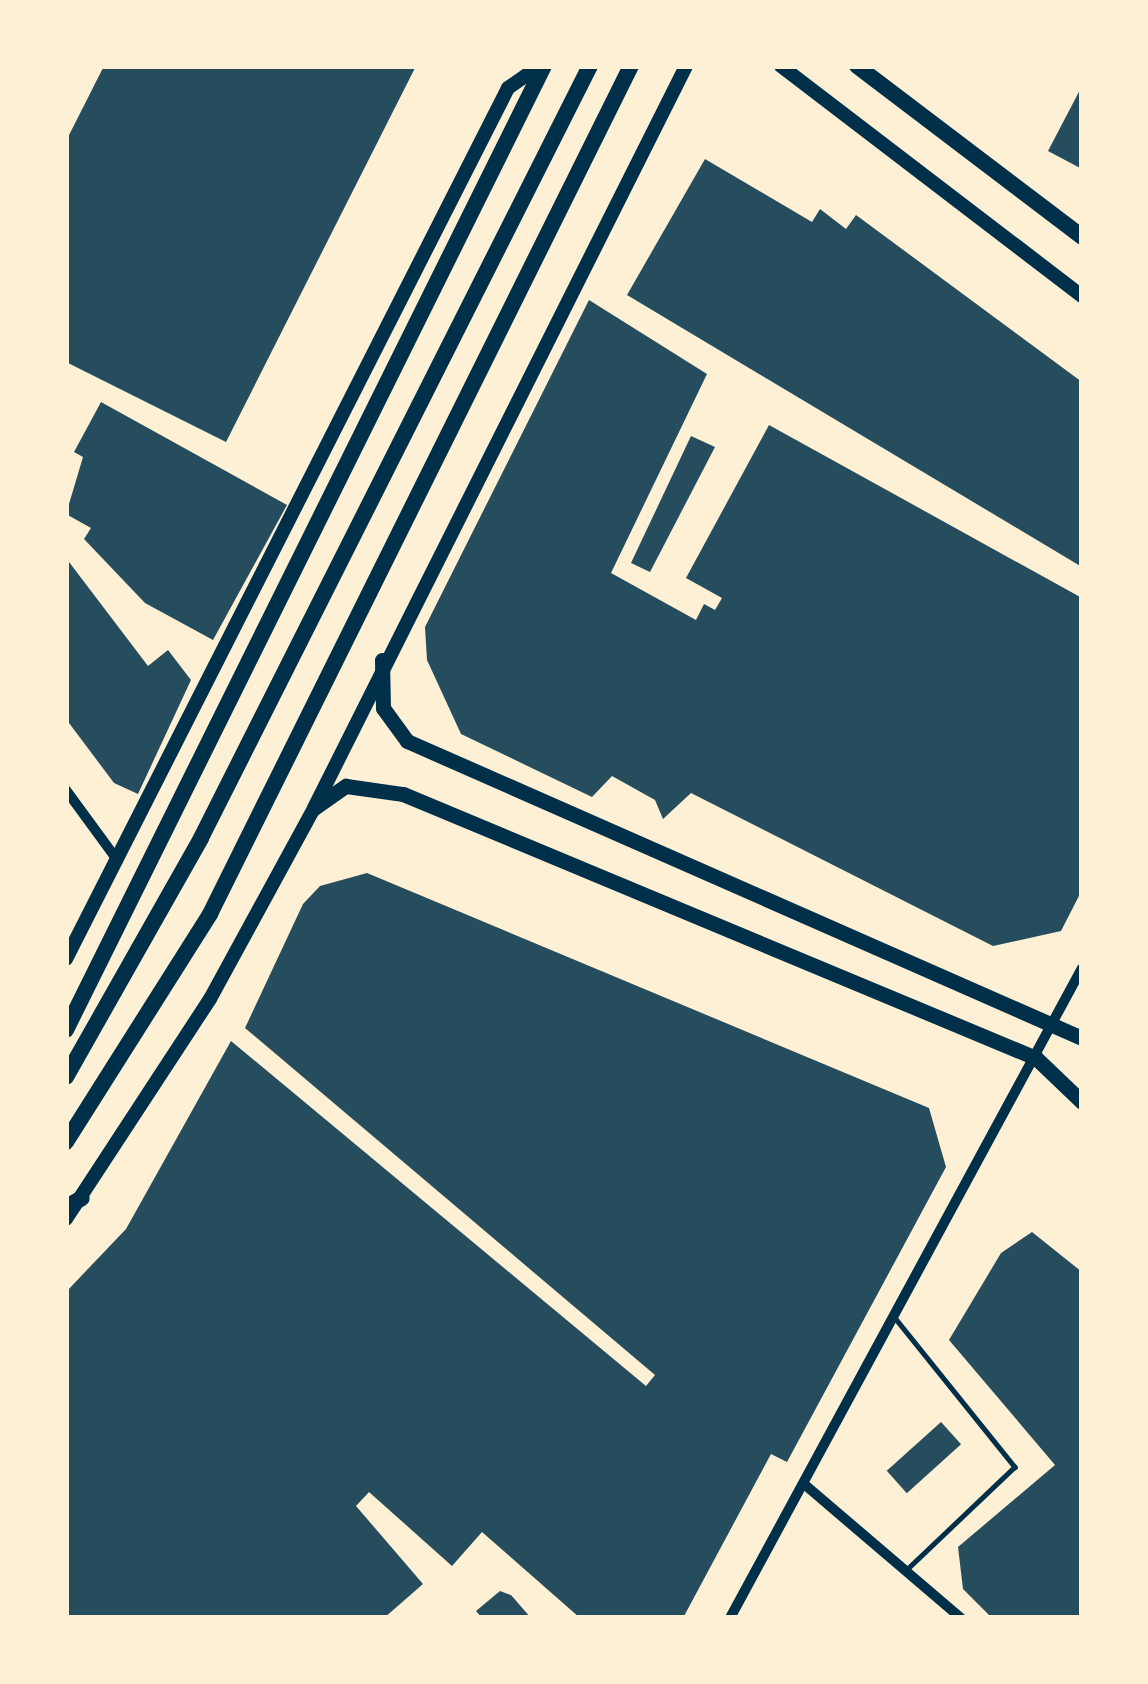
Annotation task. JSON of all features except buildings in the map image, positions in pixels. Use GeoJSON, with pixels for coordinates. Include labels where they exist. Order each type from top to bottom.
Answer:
{"type":"FeatureCollection","features":[{"type":"Feature","properties":{"kind":"highway"},"geometry":{"type":"LineString","coordinates":[[66,1030],[314,538],[541,66]]}},
{"type":"Feature","properties":{"kind":"highway"},"geometry":{"type":"LineString","coordinates":[[66,1077],[191,857],[590,66]]}},
{"type":"Feature","properties":{"kind":"highway"},"geometry":{"type":"LineString","coordinates":[[66,1142],[210,914],[631,66]]}},
{"type":"Feature","properties":{"kind":"highway"},"geometry":{"type":"LineString","coordinates":[[857,66],[1082,237]]}},
{"type":"Feature","properties":{"kind":"main road"},"geometry":{"type":"LineString","coordinates":[[382,660],[382,708],[407,741],[1054,1020],[1082,1039]]}},
{"type":"Feature","properties":{"kind":"main road"},"geometry":{"type":"LineString","coordinates":[[314,808],[346,786],[382,786],[1036,1058],[1082,1102]]}},
{"type":"Feature","properties":{"kind":"street"},"geometry":{"type":"LineString","coordinates":[[66,959],[508,88],[541,66]]}},
{"type":"Feature","properties":{"kind":"street"},"geometry":{"type":"LineString","coordinates":[[66,1219],[210,999],[314,808],[382,660],[686,66]]}},
{"type":"Feature","properties":{"kind":"street"},"geometry":{"type":"LineString","coordinates":[[781,66],[1082,296]]}},
{"type":"Feature","properties":{"kind":"street"},"geometry":{"type":"LineString","coordinates":[[66,790],[118,861]]}},
{"type":"Feature","properties":{"kind":"street"},"geometry":{"type":"LineString","coordinates":[[730,1618],[1082,968]]}},
{"type":"Feature","properties":{"kind":"street"},"geometry":{"type":"LineString","coordinates":[[804,1484],[961,1618]]}},
{"type":"Feature","properties":{"kind":"lane"},"geometry":{"type":"LineString","coordinates":[[896,1319],[1015,1456],[1009,1481],[907,1570]]}}]}
